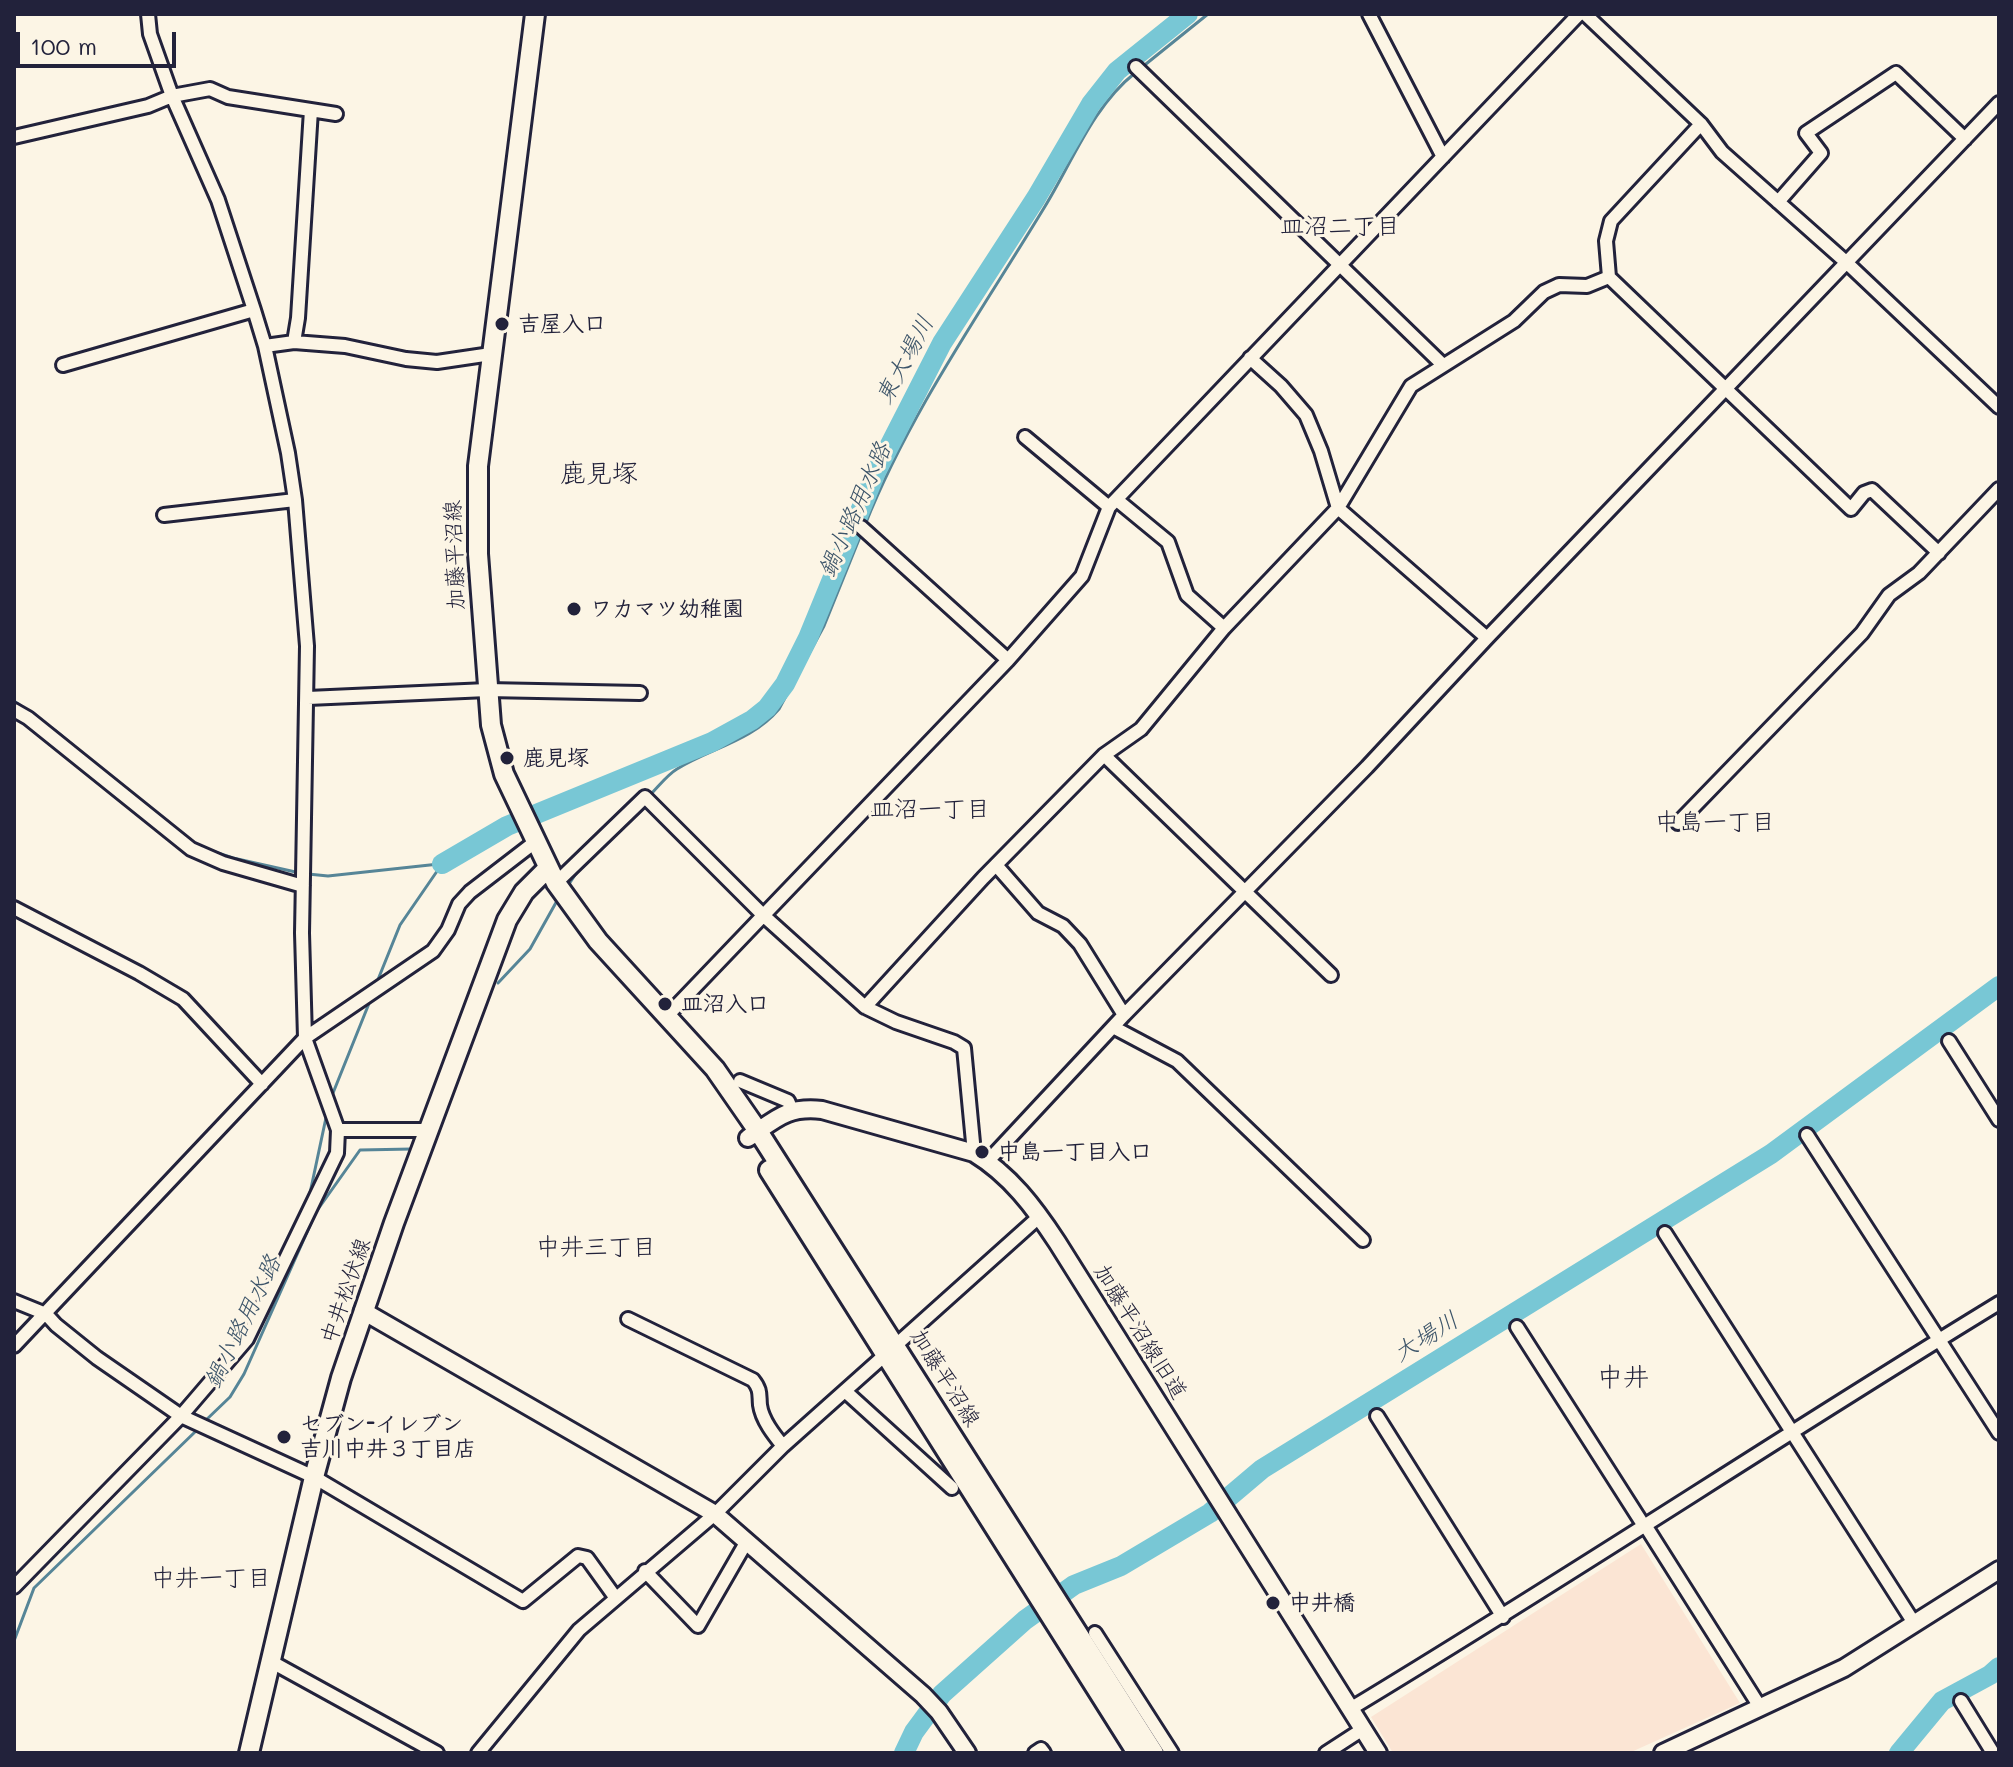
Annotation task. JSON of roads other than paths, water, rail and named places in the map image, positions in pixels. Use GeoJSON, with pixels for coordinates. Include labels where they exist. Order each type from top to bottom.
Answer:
{"type":"FeatureCollection","features":[{"type":"Feature","properties":{"kind":"main road","name":"加藤平沼線"},"geometry":{"type":"LineString","coordinates":[[535,14],[478,466],[476,517],[487,690],[498,756],[552,875],[598,941],[715,1069],[753,1135],[1058,1615],[1137,1753]]}},
{"type":"Feature","properties":{"kind":"main road","name":"中井松伏線"},"geometry":{"type":"LineString","coordinates":[[249,1753],[314,1477],[363,1311],[507,920],[524,892],[552,875]]}},
{"type":"Feature","properties":{"kind":"main road","name":"加藤平沼線"},"geometry":{"type":"LineString","coordinates":[[1058,1615],[1154,1753]]}},
{"type":"Feature","properties":{"kind":"street"},"geometry":{"type":"LineString","coordinates":[[14,1587],[181,1416],[247,1339],[337,1153],[338,1130],[305,1038],[303,886],[307,646],[288,453],[254,310],[218,200],[172,96],[150,34],[148,14]]}},
{"type":"Feature","properties":{"kind":"street"},"geometry":{"type":"LineString","coordinates":[[1369,14],[1443,157]]}},
{"type":"Feature","properties":{"kind":"street"},"geometry":{"type":"LineString","coordinates":[[666,1017],[1008,660],[1082,576],[1113,503],[1582,14],[1701,124],[1722,152],[1847,263],[1999,407]]}},
{"type":"Feature","properties":{"kind":"street"},"geometry":{"type":"LineString","coordinates":[[1136,67],[1443,365]]}},
{"type":"Feature","properties":{"kind":"street"},"geometry":{"type":"LineString","coordinates":[[1778,202],[1821,153],[1806,133],[1896,73],[1965,139]]}},
{"type":"Feature","properties":{"kind":"street"},"geometry":{"type":"LineString","coordinates":[[14,137],[210,89],[228,97],[336,114]]}},
{"type":"Feature","properties":{"kind":"street"},"geometry":{"type":"LineString","coordinates":[[981,1157],[1367,767],[1999,103]]}},
{"type":"Feature","properties":{"kind":"street"},"geometry":{"type":"LineString","coordinates":[[294,342],[311,110]]}},
{"type":"Feature","properties":{"kind":"street"},"geometry":{"type":"LineString","coordinates":[[1701,124],[1611,221],[1606,241],[1609,277],[1851,509],[1864,493],[1872,490],[1939,553]]}},
{"type":"Feature","properties":{"kind":"street"},"geometry":{"type":"LineString","coordinates":[[865,1007],[996,865],[1104,755],[1141,729],[1224,628],[1338,508],[1411,386],[1514,321],[1544,292],[1559,285],[1587,286],[1609,277]]}},
{"type":"Feature","properties":{"kind":"street"},"geometry":{"type":"LineString","coordinates":[[63,365],[254,310]]}},
{"type":"Feature","properties":{"kind":"street"},"geometry":{"type":"LineString","coordinates":[[265,346],[294,342],[345,346],[437,362],[491,354]]}},
{"type":"Feature","properties":{"kind":"street"},"geometry":{"type":"LineString","coordinates":[[1250,358],[1281,386],[1306,415],[1321,451],[1338,508],[1487,638]]}},
{"type":"Feature","properties":{"kind":"street"},"geometry":{"type":"LineString","coordinates":[[1025,437],[1168,542],[1187,595],[1224,628]]}},
{"type":"Feature","properties":{"kind":"street"},"geometry":{"type":"LineString","coordinates":[[1678,823],[1862,633],[1889,595],[1919,573],[1999,489]]}},
{"type":"Feature","properties":{"kind":"street"},"geometry":{"type":"LineString","coordinates":[[164,515],[295,500]]}},
{"type":"Feature","properties":{"kind":"street"},"geometry":{"type":"LineString","coordinates":[[861,527],[1008,660]]}},
{"type":"Feature","properties":{"kind":"street"},"geometry":{"type":"LineString","coordinates":[[308,698],[487,690],[640,693]]}},
{"type":"Feature","properties":{"kind":"street"},"geometry":{"type":"LineString","coordinates":[[14,710],[191,849],[223,863],[303,886]]}},
{"type":"Feature","properties":{"kind":"street"},"geometry":{"type":"LineString","coordinates":[[1104,755],[1331,975]]}},
{"type":"Feature","properties":{"kind":"street"},"geometry":{"type":"LineString","coordinates":[[552,875],[645,797],[764,916],[865,1007],[964,1048],[981,1157]]}},
{"type":"Feature","properties":{"kind":"street"},"geometry":{"type":"LineString","coordinates":[[14,1346],[305,1038],[433,951],[448,930],[459,904],[470,892],[535,842]]}},
{"type":"Feature","properties":{"kind":"street"},"geometry":{"type":"LineString","coordinates":[[996,865],[1038,913],[1063,926],[1080,944],[1124,1015]]}},
{"type":"Feature","properties":{"kind":"street"},"geometry":{"type":"LineString","coordinates":[[14,908],[183,999],[262,1084]]}},
{"type":"Feature","properties":{"kind":"street"},"geometry":{"type":"LineString","coordinates":[[1113,1027],[1177,1061],[1363,1240]]}},
{"type":"Feature","properties":{"kind":"street"},"geometry":{"type":"LineString","coordinates":[[1949,1041],[1999,1120]]}},
{"type":"Feature","properties":{"kind":"street"},"geometry":{"type":"LineString","coordinates":[[740,1081],[788,1101],[792,1110],[753,1135]]}},
{"type":"Feature","properties":{"kind":"street","name":"加藤平沼線旧道"},"geometry":{"type":"LineString","coordinates":[[792,1110],[822,1110],[981,1157],[1014,1185],[1040,1216],[1378,1753]]}},
{"type":"Feature","properties":{"kind":"street"},"geometry":{"type":"LineString","coordinates":[[338,1130],[430,1130]]}},
{"type":"Feature","properties":{"kind":"street"},"geometry":{"type":"LineString","coordinates":[[1807,1135],[1999,1433]]}},
{"type":"Feature","properties":{"kind":"street"},"geometry":{"type":"LineString","coordinates":[[478,1753],[579,1630],[715,1514],[783,1446],[1040,1216]]}},
{"type":"Feature","properties":{"kind":"street"},"geometry":{"type":"LineString","coordinates":[[1665,1233],[1914,1623]]}},
{"type":"Feature","properties":{"kind":"street"},"geometry":{"type":"LineString","coordinates":[[14,1301],[46,1314],[97,1358],[181,1416],[314,1477],[523,1601],[578,1556],[587,1558],[615,1597]]}},
{"type":"Feature","properties":{"kind":"street"},"geometry":{"type":"LineString","coordinates":[[1350,1709],[1503,1617],[1999,1303]]}},
{"type":"Feature","properties":{"kind":"street"},"geometry":{"type":"LineString","coordinates":[[363,1311],[715,1514],[923,1695],[939,1712],[967,1753]]}},
{"type":"Feature","properties":{"kind":"street"},"geometry":{"type":"LineString","coordinates":[[628,1319],[753,1380],[761,1392],[760,1404],[765,1419],[783,1446]]}},
{"type":"Feature","properties":{"kind":"street"},"geometry":{"type":"LineString","coordinates":[[1517,1327],[1760,1707]]}},
{"type":"Feature","properties":{"kind":"street"},"geometry":{"type":"LineString","coordinates":[[845,1391],[952,1488]]}},
{"type":"Feature","properties":{"kind":"street"},"geometry":{"type":"LineString","coordinates":[[1377,1416],[1503,1617]]}},
{"type":"Feature","properties":{"kind":"street"},"geometry":{"type":"LineString","coordinates":[[645,1571],[698,1626],[747,1541]]}},
{"type":"Feature","properties":{"kind":"street"},"geometry":{"type":"LineString","coordinates":[[1663,1753],[1844,1668],[1999,1570]]}},
{"type":"Feature","properties":{"kind":"street"},"geometry":{"type":"LineString","coordinates":[[1095,1633],[1172,1753]]}},
{"type":"Feature","properties":{"kind":"street"},"geometry":{"type":"LineString","coordinates":[[270,1661],[437,1753]]}},
{"type":"Feature","properties":{"kind":"street"},"geometry":{"type":"LineString","coordinates":[[1961,1701],[1993,1753]]}},
{"type":"Feature","properties":{"kind":"street"},"geometry":{"type":"LineString","coordinates":[[1326,1753],[1363,1729]]}},
{"type":"Feature","properties":{"kind":"street"},"geometry":{"type":"LineString","coordinates":[[1035,1753],[1041,1749],[1044,1753]]}},
{"type":"Feature","properties":{"kind":"waterway","name":"東大場川"},"geometry":{"type":"LineString","coordinates":[[442,864],[507,826],[712,742],[767,708],[785,684],[808,638],[876,472],[942,343],[1036,198],[1091,104],[1117,71],[1188,14]]}},
{"type":"Feature","properties":{"kind":"waterway","name":"鍋小路用水路"},"geometry":{"type":"LineString","coordinates":[[1141,68],[1208,14]]}},
{"type":"Feature","properties":{"kind":"waterway","name":"鍋小路用水路"},"geometry":{"type":"LineString","coordinates":[[865,525],[903,442],[948,363],[1044,208],[1084,136],[1107,102],[1135,73]]}},
{"type":"Feature","properties":{"kind":"waterway","name":"鍋小路用水路"},"geometry":{"type":"LineString","coordinates":[[650,795],[677,769],[744,737],[779,709],[824,626],[862,532]]}},
{"type":"Feature","properties":{"kind":"waterway"},"geometry":{"type":"LineString","coordinates":[[14,701],[57,732],[130,793]]}},
{"type":"Feature","properties":{"kind":"waterway"},"geometry":{"type":"LineString","coordinates":[[136,797],[196,845]]}},
{"type":"Feature","properties":{"kind":"waterway"},"geometry":{"type":"LineString","coordinates":[[203,848],[300,873]]}},
{"type":"Feature","properties":{"kind":"waterway"},"geometry":{"type":"LineString","coordinates":[[308,874],[328,876],[439,864]]}},
{"type":"Feature","properties":{"kind":"waterway"},"geometry":{"type":"LineString","coordinates":[[377,982],[400,925],[442,864]]}},
{"type":"Feature","properties":{"kind":"waterway","name":"鍋小路用水路"},"geometry":{"type":"LineString","coordinates":[[567,887],[581,866]]}},
{"type":"Feature","properties":{"kind":"waterway","name":"鍋小路用水路"},"geometry":{"type":"LineString","coordinates":[[498,983],[530,949],[558,899]]}},
{"type":"Feature","properties":{"kind":"waterway","name":"大場川"},"geometry":{"type":"LineString","coordinates":[[904,1753],[914,1732],[942,1694],[1025,1620],[1074,1585],[1121,1566],[1210,1513],[1262,1469],[1771,1154],[1999,986]]}},
{"type":"Feature","properties":{"kind":"waterway"},"geometry":{"type":"LineString","coordinates":[[331,1098],[370,1001]]}},
{"type":"Feature","properties":{"kind":"waterway"},"geometry":{"type":"LineString","coordinates":[[298,1221],[310,1193],[327,1113]]}},
{"type":"Feature","properties":{"kind":"waterway","name":"鍋小路用水路"},"geometry":{"type":"LineString","coordinates":[[205,1421],[230,1397],[244,1374],[316,1212],[360,1150],[412,1149]]}},
{"type":"Feature","properties":{"kind":"waterway"},"geometry":{"type":"LineString","coordinates":[[237,1342],[253,1314]]}},
{"type":"Feature","properties":{"kind":"waterway"},"geometry":{"type":"LineString","coordinates":[[178,1408],[206,1378]]}},
{"type":"Feature","properties":{"kind":"waterway"},"geometry":{"type":"LineString","coordinates":[[157,1432],[173,1413]]}},
{"type":"Feature","properties":{"kind":"waterway","name":"鍋小路用水路"},"geometry":{"type":"LineString","coordinates":[[14,1641],[34,1588],[197,1430]]}},
{"type":"Feature","properties":{"kind":"waterway"},"geometry":{"type":"LineString","coordinates":[[1899,1753],[1942,1701],[1999,1667]]}},
{"type":"Feature","properties":{"kind":"place","name":"吉屋入口"},"geometry":{"type":"Point","coordinates":[502,324]}},
{"type":"Feature","properties":{"kind":"place","name":"ワカマツ幼稚園"},"geometry":{"type":"Point","coordinates":[574,609]}},
{"type":"Feature","properties":{"kind":"place","name":"鹿見塚"},"geometry":{"type":"Point","coordinates":[507,758]}},
{"type":"Feature","properties":{"kind":"place","name":"皿沼入口"},"geometry":{"type":"Point","coordinates":[665,1004]}},
{"type":"Feature","properties":{"kind":"place","name":"中島一丁目入口"},"geometry":{"type":"Point","coordinates":[982,1152]}},
{"type":"Feature","properties":{"kind":"place","name":"セブン-イレブン 吉川中井３丁目店"},"geometry":{"type":"Point","coordinates":[284,1437]}},
{"type":"Feature","properties":{"kind":"place","name":"中井橋"},"geometry":{"type":"Point","coordinates":[1273,1603]}},
{"type":"Feature","properties":{"kind":"district","name":"皿沼二丁目"},"geometry":{"type":"Point","coordinates":[1340,227]}},
{"type":"Feature","properties":{"kind":"district","name":"鹿見塚"},"geometry":{"type":"Point","coordinates":[599,474]}},
{"type":"Feature","properties":{"kind":"district","name":"皿沼一丁目"},"geometry":{"type":"Point","coordinates":[930,810]}},
{"type":"Feature","properties":{"kind":"district","name":"中島一丁目"},"geometry":{"type":"Point","coordinates":[1715,823]}},
{"type":"Feature","properties":{"kind":"district","name":"中井三丁目"},"geometry":{"type":"Point","coordinates":[596,1248]}},
{"type":"Feature","properties":{"kind":"district","name":"中井"},"geometry":{"type":"Point","coordinates":[1623,1378]}},
{"type":"Feature","properties":{"kind":"district","name":"中井一丁目"},"geometry":{"type":"Point","coordinates":[211,1579]}}]}
